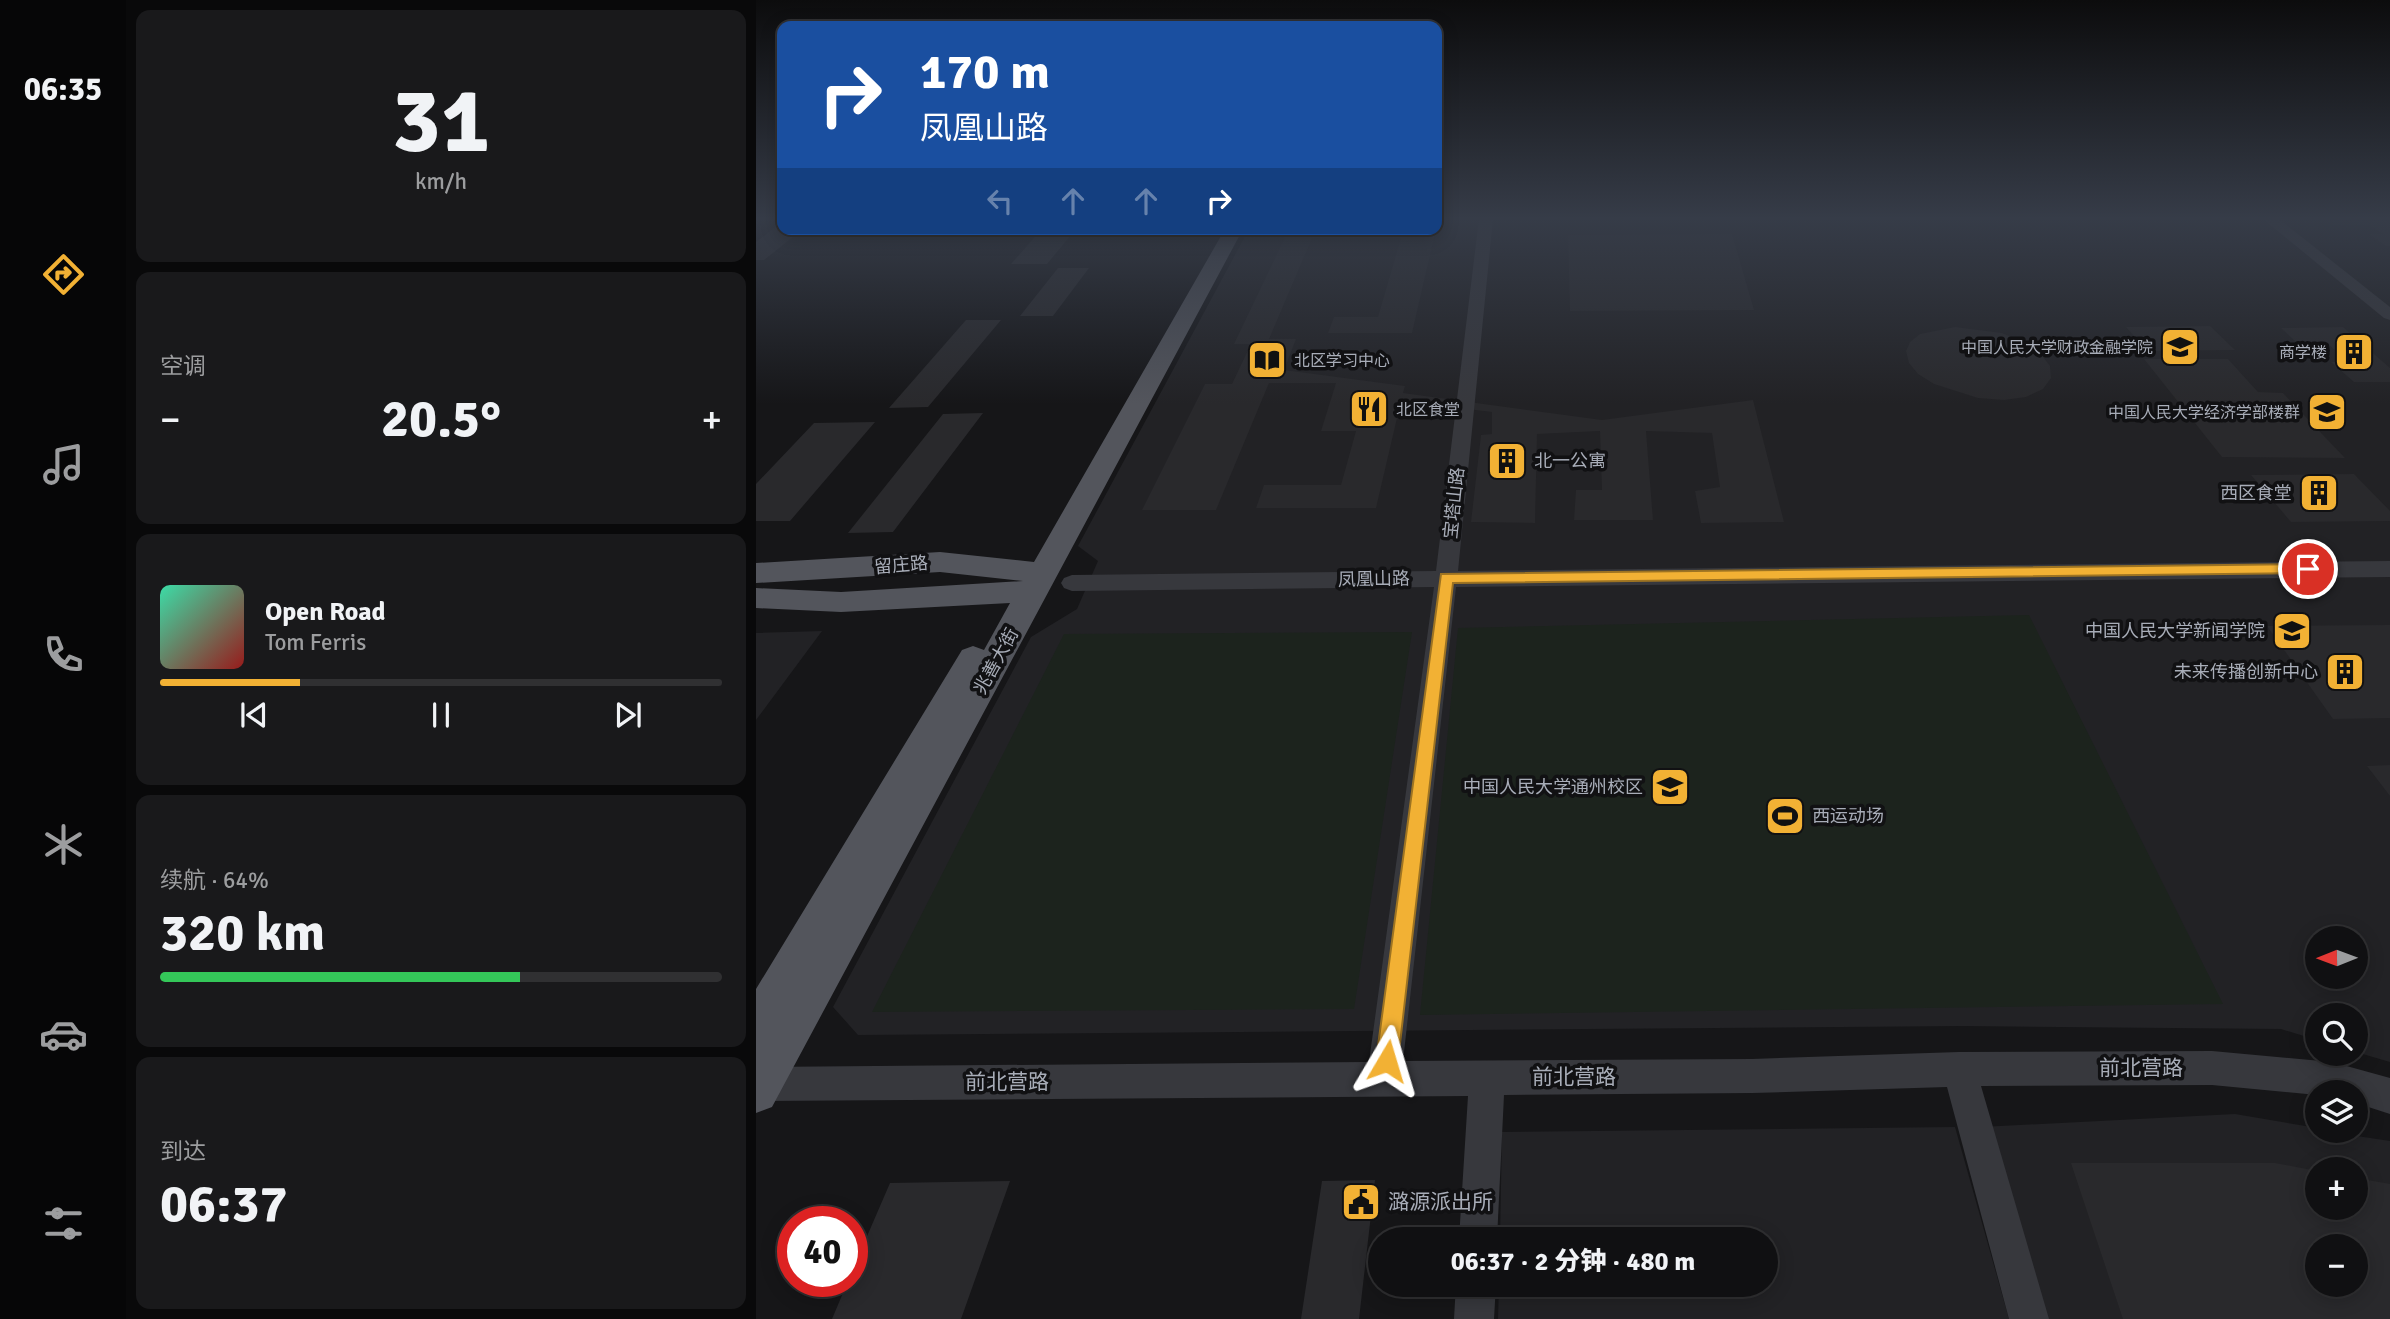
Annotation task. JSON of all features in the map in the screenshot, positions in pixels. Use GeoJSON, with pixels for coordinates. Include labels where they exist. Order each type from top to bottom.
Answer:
{"type":"FeatureCollection","features":[{"type":"Feature","properties":{"kind":"main road","name":"兆善大街"},"geometry":{"type":"LineString","coordinates":[[756,1030],[1037,583],[1193,281]]}},
{"type":"Feature","properties":{"kind":"main road","name":"兆善大街"},"geometry":{"type":"LineString","coordinates":[[757,1086],[1205,281]]}},
{"type":"Feature","properties":{"kind":"main road","name":"留庄路"},"geometry":{"type":"LineString","coordinates":[[756,573],[940,562],[1037,583]]}},
{"type":"Feature","properties":{"kind":"main road","name":"留庄路"},"geometry":{"type":"LineString","coordinates":[[756,598],[841,602],[1037,583]]}},
{"type":"Feature","properties":{"kind":"street","name":"宝塔山路"},"geometry":{"type":"LineString","coordinates":[[1384,1078],[1446,578],[1479,281]]}},
{"type":"Feature","properties":{"kind":"street"},"geometry":{"type":"LineString","coordinates":[[2347,281],[2390,315]]}},
{"type":"Feature","properties":{"kind":"street","name":"凤凰山路"},"geometry":{"type":"LineString","coordinates":[[1037,583],[2390,569]]}},
{"type":"Feature","properties":{"kind":"street","name":"前北营路"},"geometry":{"type":"LineString","coordinates":[[757,1086],[1752,1076],[1959,1069],[2212,1068],[2332,1079],[2390,1096]]}},
{"type":"Feature","properties":{"kind":"street"},"geometry":{"type":"LineString","coordinates":[[1959,1069],[2029,1319]]}},
{"type":"Feature","properties":{"kind":"street"},"geometry":{"type":"LineString","coordinates":[[1479,1227],[1487,1078]]}},
{"type":"Feature","properties":{"kind":"street"},"geometry":{"type":"LineString","coordinates":[[1474,1319],[1475,1297]]}},
{"type":"Feature","properties":{"kind":"shaded area","name":"中国人民大学通州校区"},"geometry":{"type":"Polygon","coordinates":[[[1221,281],[2390,281],[2390,1062],[2368,1056],[2368,1003],[2305,1003],[2305,1036],[2281,1029],[1963,1026],[858,1035],[833,1007],[1031,637],[1077,609],[1098,561],[1078,546],[1221,281]]]}},
{"type":"Feature","properties":{"kind":"shaded area","name":"西运动场"},"geometry":{"type":"Polygon","coordinates":[[[2029,615],[2223,1004],[1420,1015],[1458,628],[2029,615]]]}},
{"type":"Feature","properties":{"kind":"shaded area"},"geometry":{"type":"Polygon","coordinates":[[[822,631],[756,720],[756,633],[822,631]]]}},
{"type":"Feature","properties":{"kind":"shaded area"},"geometry":{"type":"Polygon","coordinates":[[[1412,632],[1354,1009],[872,1012],[1064,634],[1412,632]]]}},
{"type":"Feature","properties":{"kind":"shaded area"},"geometry":{"type":"Polygon","coordinates":[[[2235,1114],[2305,1126],[2305,1143],[2368,1143],[2368,1138],[2390,1141],[2390,1319],[2033,1319],[1981,1127],[2235,1114]]]}},
{"type":"Feature","properties":{"kind":"shaded area"},"geometry":{"type":"Polygon","coordinates":[[[1955,1127],[2009,1319],[1498,1319],[1499,1297],[1778,1297],[1778,1227],[1500,1227],[1502,1132],[1955,1127]]]}},
{"type":"Feature","properties":{"kind":"building"},"geometry":{"type":"Polygon","coordinates":[[[1048,281],[1080,281],[1053,316],[1020,316],[1048,281]]]}},
{"type":"Feature","properties":{"kind":"building"},"geometry":{"type":"Polygon","coordinates":[[[1264,281],[1294,281],[1269,339],[1296,339],[1284,370],[1405,386],[1403,393],[1602,420],[1753,400],[1784,522],[1701,523],[1695,491],[1720,487],[1712,433],[1646,431],[1653,520],[1574,520],[1576,490],[1602,490],[1600,431],[1537,434],[1535,523],[1471,522],[1481,435],[1492,434],[1492,412],[1401,401],[1376,508],[1256,508],[1264,485],[1341,485],[1356,431],[1321,431],[1336,383],[1269,383],[1216,510],[1142,510],[1205,384],[1232,384],[1251,344],[1234,344],[1264,281]]]}},
{"type":"Feature","properties":{"kind":"building"},"geometry":{"type":"Polygon","coordinates":[[[1389,281],[1424,281],[1412,333],[1328,333],[1334,317],[1378,317],[1389,281]]]}},
{"type":"Feature","properties":{"kind":"building"},"geometry":{"type":"Polygon","coordinates":[[[1569,281],[1745,281],[1754,310],[1570,311],[1569,281]]]}},
{"type":"Feature","properties":{"kind":"building"},"geometry":{"type":"Polygon","coordinates":[[[966,320],[1001,320],[928,407],[889,408],[966,320]]]}},
{"type":"Feature","properties":{"kind":"building"},"geometry":{"type":"Polygon","coordinates":[[[2210,326],[2235,350],[2147,351],[2126,327],[2210,326]]]}},
{"type":"Feature","properties":{"kind":"building"},"geometry":{"type":"Polygon","coordinates":[[[1955,327],[2002,333],[2023,342],[2040,353],[2050,366],[2051,378],[2043,389],[2026,397],[2004,400],[1978,398],[1934,384],[1918,374],[1909,363],[1906,351],[1910,342],[1920,334],[1955,327]]]}},
{"type":"Feature","properties":{"kind":"building","name":"商学楼"},"geometry":{"type":"Polygon","coordinates":[[[2343,327],[2390,368],[2390,382],[2354,382],[2331,362],[2347,362],[2325,341],[2296,342],[2281,328],[2343,327]]]}},
{"type":"Feature","properties":{"kind":"building"},"geometry":{"type":"Polygon","coordinates":[[[2144,359],[2228,359],[2258,392],[2283,393],[2345,458],[2222,457],[2144,359]]]}},
{"type":"Feature","properties":{"kind":"building"},"geometry":{"type":"Polygon","coordinates":[[[983,413],[893,532],[848,533],[943,414],[983,413]]]}},
{"type":"Feature","properties":{"kind":"building"},"geometry":{"type":"Polygon","coordinates":[[[875,422],[790,521],[756,521],[756,484],[814,423],[875,422]]]}},
{"type":"Feature","properties":{"kind":"building","name":"西区食堂"},"geometry":{"type":"Polygon","coordinates":[[[2354,474],[2390,511],[2390,521],[2291,522],[2251,475],[2354,474]]]}},
{"type":"Feature","properties":{"kind":"building","name":"未来传播创新中心"},"geometry":{"type":"Polygon","coordinates":[[[2390,625],[2390,718],[2333,719],[2267,626],[2390,625]]]}},
{"type":"Feature","properties":{"kind":"building"},"geometry":{"type":"Polygon","coordinates":[[[2390,765],[2390,796],[2367,766],[2390,765]]]}},
{"type":"Feature","properties":{"kind":"building"},"geometry":{"type":"Polygon","coordinates":[[[2071,1163],[2275,1163],[2305,1169],[2305,1220],[2368,1220],[2368,1180],[2390,1184],[2390,1319],[2123,1319],[2071,1163]]]}},
{"type":"Feature","properties":{"kind":"building"},"geometry":{"type":"Polygon","coordinates":[[[1375,1180],[1359,1319],[1301,1319],[1322,1181],[1375,1180]]]}},
{"type":"Feature","properties":{"kind":"building"},"geometry":{"type":"Polygon","coordinates":[[[1010,1181],[961,1319],[832,1319],[841,1297],[868,1297],[868,1234],[890,1183],[1010,1181]]]}},
{"type":"Feature","properties":{"kind":"place","name":"中国人民大学财政金融学院"},"geometry":{"type":"Point","coordinates":[2180,347]}},
{"type":"Feature","properties":{"kind":"place","name":"商学楼"},"geometry":{"type":"Point","coordinates":[2354,352]}},
{"type":"Feature","properties":{"kind":"place","name":"北区学习中心"},"geometry":{"type":"Point","coordinates":[1267,360]}},
{"type":"Feature","properties":{"kind":"place","name":"北区食堂"},"geometry":{"type":"Point","coordinates":[1369,409]}},
{"type":"Feature","properties":{"kind":"place","name":"中国人民大学经济学部楼群"},"geometry":{"type":"Point","coordinates":[2327,412]}},
{"type":"Feature","properties":{"kind":"place","name":"北一公寓"},"geometry":{"type":"Point","coordinates":[1507,461]}},
{"type":"Feature","properties":{"kind":"place","name":"西区食堂"},"geometry":{"type":"Point","coordinates":[2319,493]}},
{"type":"Feature","properties":{"kind":"place","name":"中国人民大学新闻学院"},"geometry":{"type":"Point","coordinates":[2292,631]}},
{"type":"Feature","properties":{"kind":"place","name":"未来传播创新中心"},"geometry":{"type":"Point","coordinates":[2345,672]}},
{"type":"Feature","properties":{"kind":"place","name":"中国人民大学通州校区"},"geometry":{"type":"Point","coordinates":[1670,787]}},
{"type":"Feature","properties":{"kind":"place","name":"西运动场"},"geometry":{"type":"Point","coordinates":[1785,816]}},
{"type":"Feature","properties":{"kind":"place","name":"潞源派出所"},"geometry":{"type":"Point","coordinates":[1361,1202]}},
{"type":"Feature","properties":{"kind":"route"},"geometry":{"type":"LineString","coordinates":[[1387,1061],[1446,578],[2308,569]]}}]}
